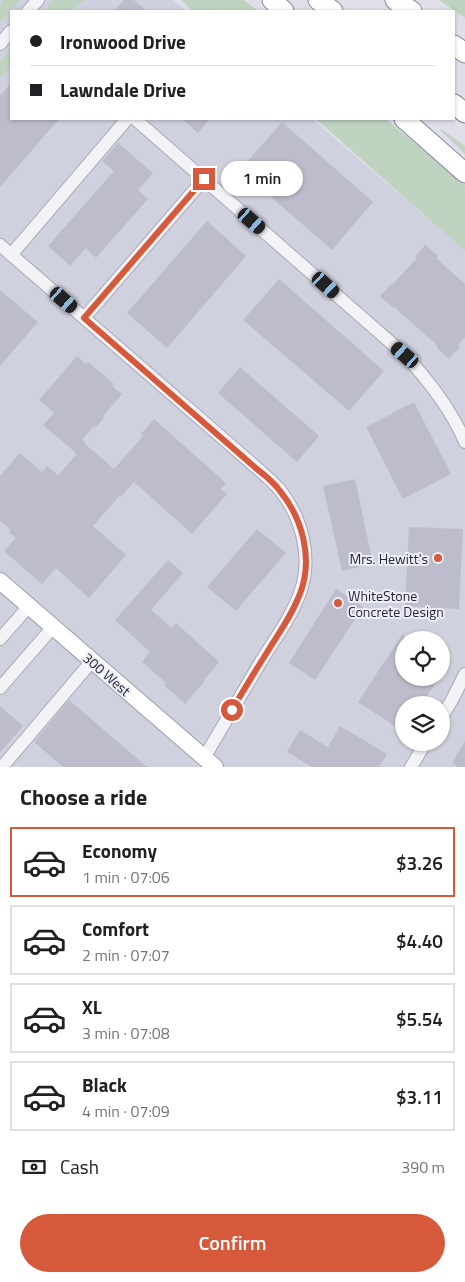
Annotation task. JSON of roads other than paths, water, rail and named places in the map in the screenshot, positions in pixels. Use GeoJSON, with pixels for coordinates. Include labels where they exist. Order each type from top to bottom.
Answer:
{"type":"FeatureCollection","features":[{"type":"Feature","properties":{"kind":"highway"},"geometry":{"type":"LineString","coordinates":[[272,0],[283,10]]}},
{"type":"Feature","properties":{"kind":"highway"},"geometry":{"type":"LineString","coordinates":[[318,0],[331,10]]}},
{"type":"Feature","properties":{"kind":"highway"},"geometry":{"type":"LineString","coordinates":[[395,0],[410,10]]}},
{"type":"Feature","properties":{"kind":"highway"},"geometry":{"type":"LineString","coordinates":[[455,46],[465,54]]}},
{"type":"Feature","properties":{"kind":"highway"},"geometry":{"type":"LineString","coordinates":[[455,105],[465,113]]}},
{"type":"Feature","properties":{"kind":"highway"},"geometry":{"type":"LineString","coordinates":[[405,120],[465,173]]}},
{"type":"Feature","properties":{"kind":"main road","name":"300 West"},"geometry":{"type":"LineString","coordinates":[[1,583],[209,764]]}},
{"type":"Feature","properties":{"kind":"street"},"geometry":{"type":"LineString","coordinates":[[29,10],[38,0]]}},
{"type":"Feature","properties":{"kind":"street"},"geometry":{"type":"LineString","coordinates":[[0,44],[10,32]]}},
{"type":"Feature","properties":{"kind":"street"},"geometry":{"type":"LineString","coordinates":[[11,255],[126,120]]}},
{"type":"Feature","properties":{"kind":"street"},"geometry":{"type":"LineString","coordinates":[[136,120],[405,355],[429,381],[447,408],[465,442]]}},
{"type":"Feature","properties":{"kind":"street"},"geometry":{"type":"LineString","coordinates":[[84,318],[204,179]]}},
{"type":"Feature","properties":{"kind":"street"},"geometry":{"type":"LineString","coordinates":[[0,245],[258,470],[280,490],[293,510],[302,533],[305,552],[306,570],[301,591],[288,619],[261,662],[209,764]]}},
{"type":"Feature","properties":{"kind":"street"},"geometry":{"type":"LineString","coordinates":[[0,639],[29,606]]}},
{"type":"Feature","properties":{"kind":"street"},"geometry":{"type":"LineString","coordinates":[[0,688],[53,627]]}},
{"type":"Feature","properties":{"kind":"street"},"geometry":{"type":"LineString","coordinates":[[2,767],[92,661]]}},
{"type":"Feature","properties":{"kind":"street"},"geometry":{"type":"LineString","coordinates":[[450,703],[465,674]]}},
{"type":"Feature","properties":{"kind":"street"},"geometry":{"type":"LineString","coordinates":[[411,767],[421,751]]}},
{"type":"Feature","properties":{"kind":"place","name":"Mrs. Hewitt's"},"geometry":{"type":"Point","coordinates":[438,558]}},
{"type":"Feature","properties":{"kind":"place","name":"WhiteStone Concrete Design"},"geometry":{"type":"Point","coordinates":[338,603]}}]}
